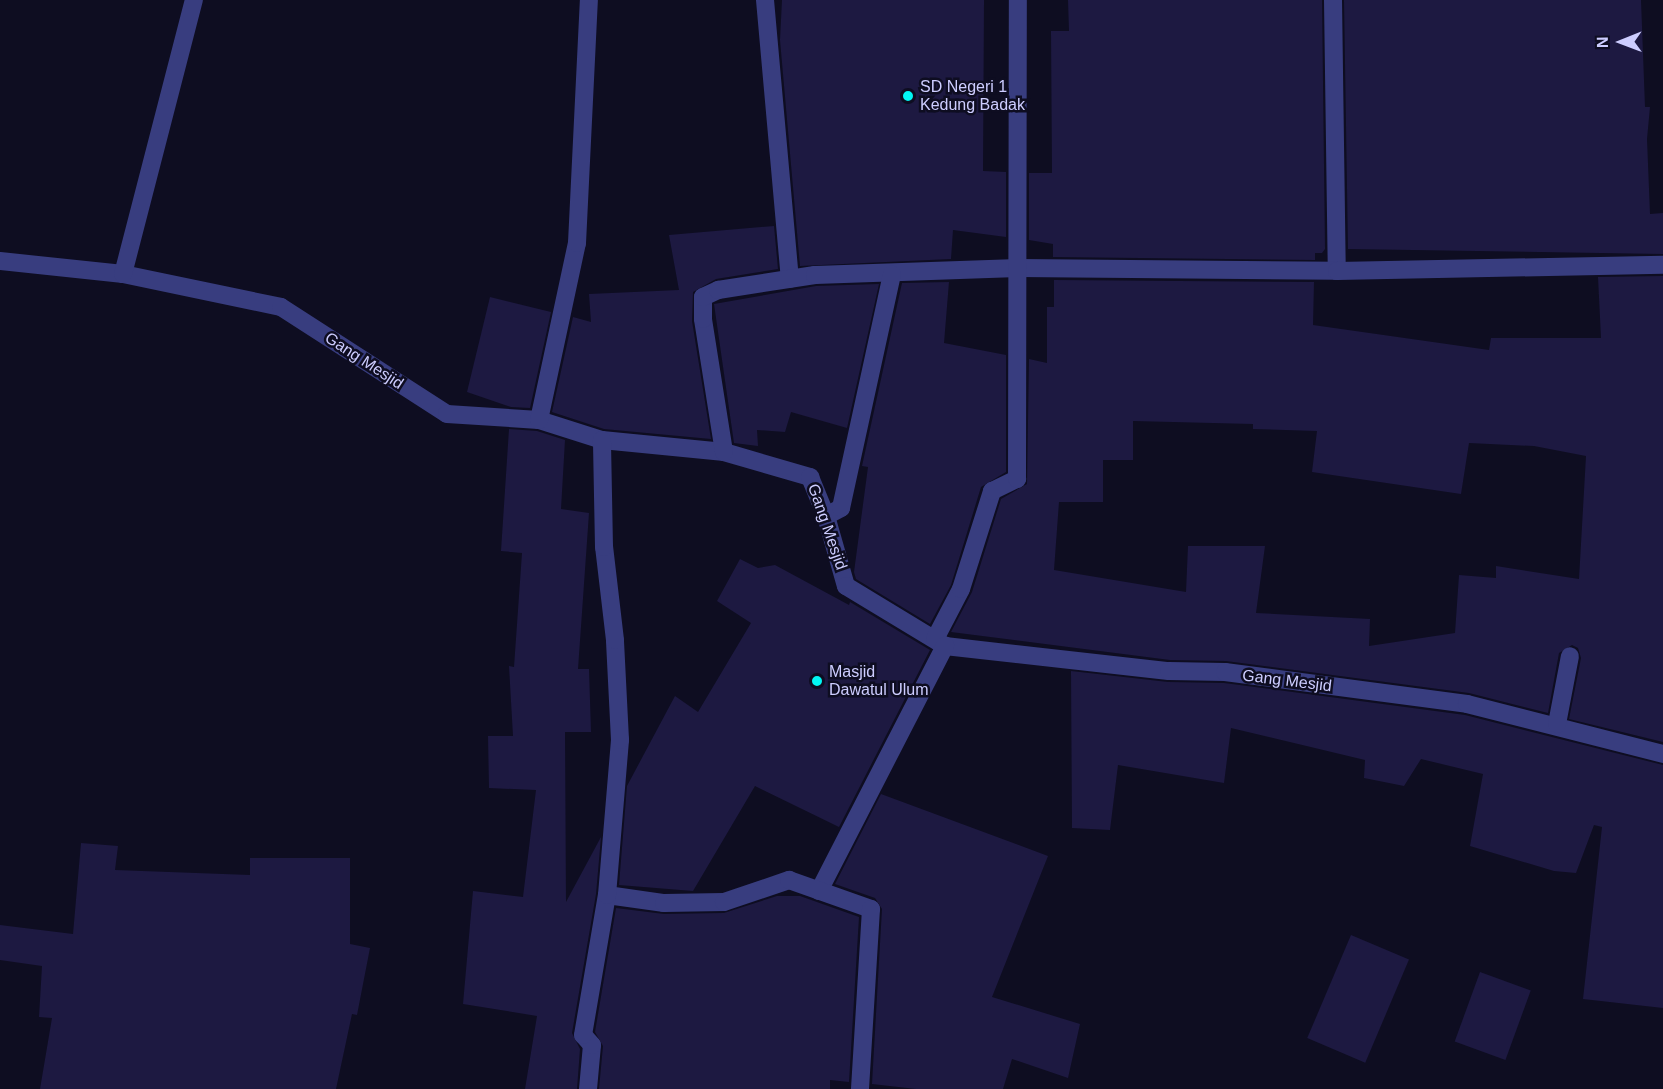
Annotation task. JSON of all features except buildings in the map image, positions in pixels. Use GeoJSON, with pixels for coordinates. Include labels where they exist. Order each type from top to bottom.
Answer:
{"type":"FeatureCollection","features":[{"type":"Feature","properties":{"kind":"street"},"geometry":{"type":"LineString","coordinates":[[123,274],[194,0]]}},
{"type":"Feature","properties":{"kind":"street"},"geometry":{"type":"LineString","coordinates":[[539,420],[577,243],[589,0]]}},
{"type":"Feature","properties":{"kind":"street"},"geometry":{"type":"LineString","coordinates":[[765,0],[790,279]]}},
{"type":"Feature","properties":{"kind":"street"},"geometry":{"type":"LineString","coordinates":[[819,891],[940,642],[961,589],[993,491],[1017,479],[1018,0]]}},
{"type":"Feature","properties":{"kind":"street"},"geometry":{"type":"LineString","coordinates":[[1333,0],[1337,271]]}},
{"type":"Feature","properties":{"kind":"street","name":"Gang Mesjid"},"geometry":{"type":"LineString","coordinates":[[0,261],[123,274],[281,307],[447,414],[539,420],[602,440],[724,452],[810,477],[826,516],[846,586],[940,642],[1169,671],[1225,672],[1467,704],[1557,724],[1663,754]]}},
{"type":"Feature","properties":{"kind":"street"},"geometry":{"type":"LineString","coordinates":[[724,452],[703,297],[718,290],[815,275],[892,275],[1018,268],[1337,271],[1663,265]]}},
{"type":"Feature","properties":{"kind":"street"},"geometry":{"type":"LineString","coordinates":[[826,516],[841,508],[892,275]]}},
{"type":"Feature","properties":{"kind":"street"},"geometry":{"type":"LineString","coordinates":[[588,1089],[592,1045],[583,1035],[607,895],[620,740],[615,640],[604,547],[602,440]]}},
{"type":"Feature","properties":{"kind":"street"},"geometry":{"type":"LineString","coordinates":[[1557,724],[1570,656]]}},
{"type":"Feature","properties":{"kind":"street"},"geometry":{"type":"LineString","coordinates":[[607,895],[664,903],[724,902],[789,880],[871,909],[860,1089]]}},
{"type":"Feature","properties":{"kind":"place","name":"SD Negeri 1 Kedung Badak"},"geometry":{"type":"Point","coordinates":[908,96]}},
{"type":"Feature","properties":{"kind":"place","name":"Masjid Dawatul Ulum"},"geometry":{"type":"Point","coordinates":[817,681]}}]}
